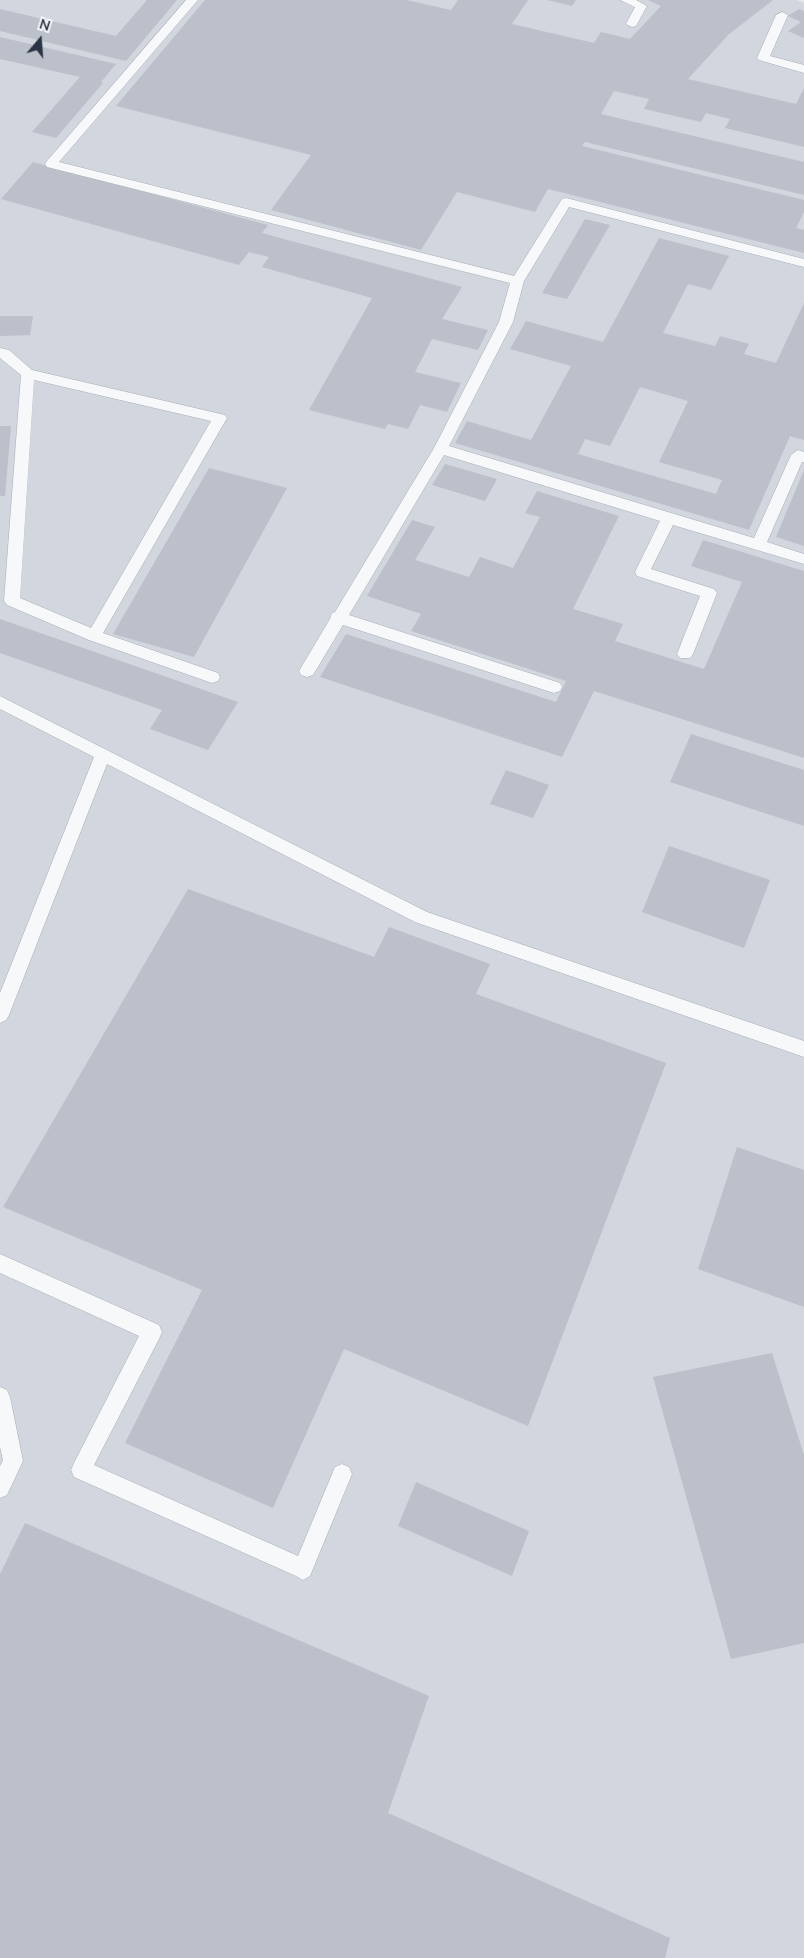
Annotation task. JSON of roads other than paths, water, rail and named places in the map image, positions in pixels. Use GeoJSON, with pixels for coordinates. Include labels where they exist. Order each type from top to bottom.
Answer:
{"type":"FeatureCollection","features":[{"type":"Feature","properties":{"kind":"lane"},"geometry":{"type":"LineString","coordinates":[[192,0],[50,164],[517,281]]}},
{"type":"Feature","properties":{"kind":"lane"},"geometry":{"type":"LineString","coordinates":[[626,0],[641,6],[632,24]]}},
{"type":"Feature","properties":{"kind":"lane"},"geometry":{"type":"LineString","coordinates":[[782,15],[764,58],[804,69]]}},
{"type":"Feature","properties":{"kind":"lane"},"geometry":{"type":"LineString","coordinates":[[307,671],[337,618],[440,449],[506,322],[517,281],[566,202],[804,263]]}},
{"type":"Feature","properties":{"kind":"lane"},"geometry":{"type":"LineString","coordinates":[[0,353],[4,353],[28,374],[220,418],[94,636]]}},
{"type":"Feature","properties":{"kind":"lane"},"geometry":{"type":"LineString","coordinates":[[28,374],[12,601],[94,636],[212,677]]}},
{"type":"Feature","properties":{"kind":"lane"},"geometry":{"type":"LineString","coordinates":[[440,449],[804,559]]}},
{"type":"Feature","properties":{"kind":"lane"},"geometry":{"type":"LineString","coordinates":[[758,545],[798,455],[804,456]]}},
{"type":"Feature","properties":{"kind":"lane"},"geometry":{"type":"LineString","coordinates":[[668,519],[642,572],[709,593],[685,654]]}},
{"type":"Feature","properties":{"kind":"lane"},"geometry":{"type":"LineString","coordinates":[[337,618],[554,687]]}},
{"type":"Feature","properties":{"kind":"lane"},"geometry":{"type":"LineString","coordinates":[[0,702],[421,917],[804,1049]]}},
{"type":"Feature","properties":{"kind":"lane"},"geometry":{"type":"LineString","coordinates":[[0,1015],[103,755]]}},
{"type":"Feature","properties":{"kind":"lane"},"geometry":{"type":"LineString","coordinates":[[0,1263],[152,1332],[81,1470],[303,1569],[342,1474]]}},
{"type":"Feature","properties":{"kind":"lane"},"geometry":{"type":"LineString","coordinates":[[0,1397],[14,1461],[0,1488]]}}]}
